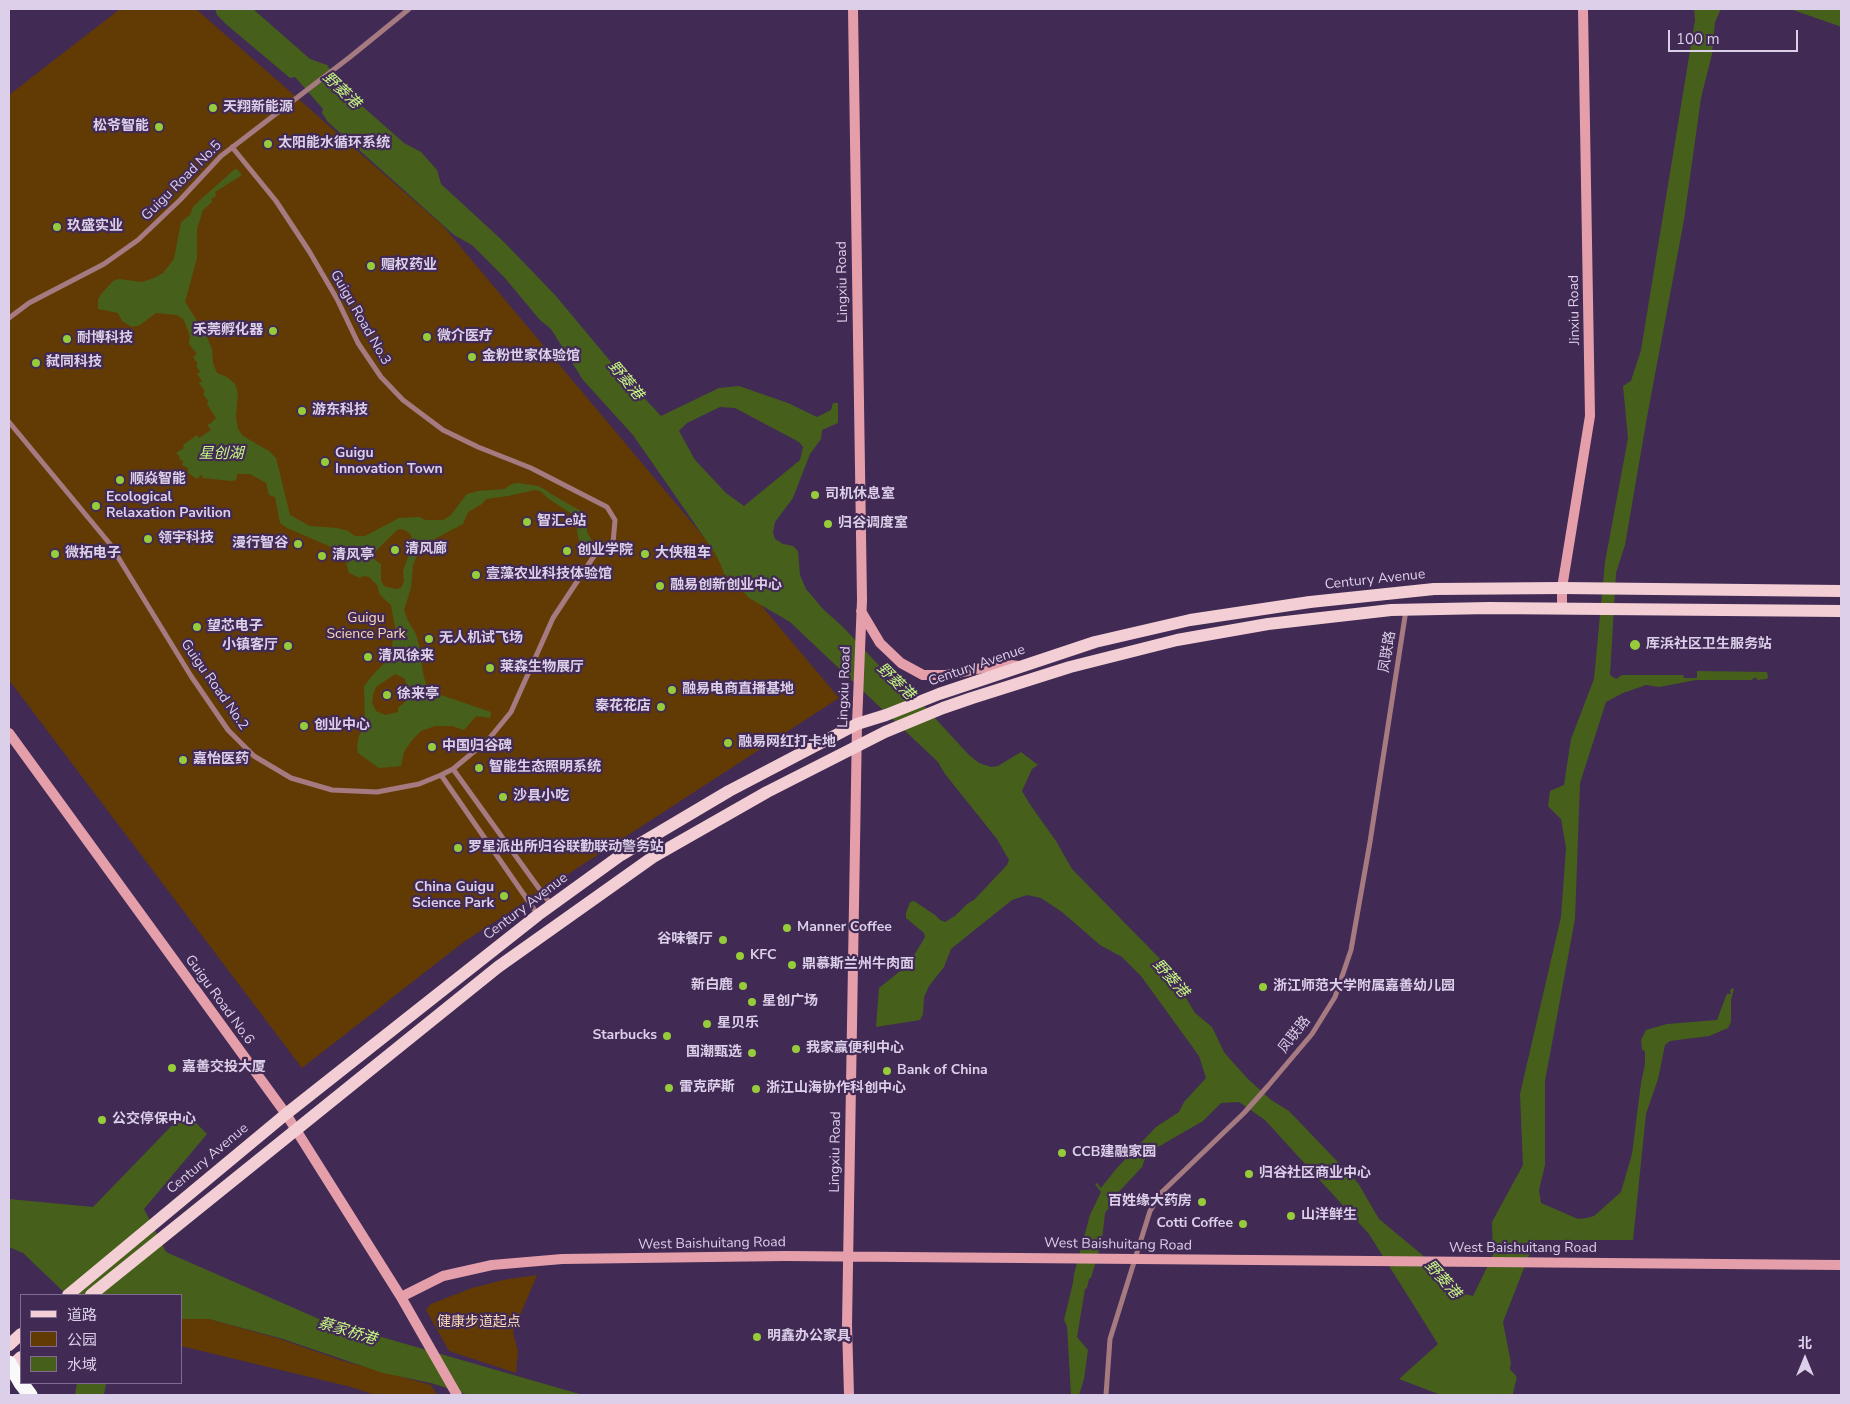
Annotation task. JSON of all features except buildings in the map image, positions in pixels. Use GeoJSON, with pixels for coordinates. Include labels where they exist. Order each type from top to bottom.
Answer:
{"type":"FeatureCollection","features":[{"type":"Feature","properties":{"kind":"highway"},"geometry":{"type":"LineString","coordinates":[[9,1363],[20,1381]]}},
{"type":"Feature","properties":{"kind":"highway"},"geometry":{"type":"LineString","coordinates":[[22,1384],[30,1395]]}},
{"type":"Feature","properties":{"kind":"main road","name":"Century Avenue"},"geometry":{"type":"LineString","coordinates":[[69,1294],[286,1114],[538,915],[621,855],[729,791],[857,724],[886,715],[939,694],[1095,642],[1190,620],[1310,602],[1434,589],[1630,588],[1841,592]]}},
{"type":"Feature","properties":{"kind":"main road","name":"Century Avenue"},"geometry":{"type":"LineString","coordinates":[[93,1294],[498,968],[653,857],[767,792],[885,732],[943,708],[1070,667],[1177,640],[1268,624],[1406,610],[1489,608],[1841,611]]}},
{"type":"Feature","properties":{"kind":"main road"},"geometry":{"type":"LineString","coordinates":[[9,1345],[20,1335]]}},
{"type":"Feature","properties":{"kind":"main road"},"geometry":{"type":"LineString","coordinates":[[9,1368],[20,1358]]}},
{"type":"Feature","properties":{"kind":"street","name":"Guigu Road No.5"},"geometry":{"type":"LineString","coordinates":[[9,318],[29,303],[104,264],[138,240],[180,200],[220,156],[409,9]]}},
{"type":"Feature","properties":{"kind":"street","name":"Lingxiu Road"},"geometry":{"type":"LineString","coordinates":[[849,1395],[846,1325],[856,747],[861,611],[853,9]]}},
{"type":"Feature","properties":{"kind":"street","name":"Jinxiu Road"},"geometry":{"type":"LineString","coordinates":[[1562,608],[1562,588],[1590,416],[1582,9]]}},
{"type":"Feature","properties":{"kind":"street","name":"Guigu Road No.3"},"geometry":{"type":"LineString","coordinates":[[232,147],[276,201],[309,251],[337,299],[358,343],[381,377],[403,400],[443,430],[478,447],[531,468],[607,507],[615,520],[613,543]]}},
{"type":"Feature","properties":{"kind":"street","name":"Guigu Road No.2"},"geometry":{"type":"LineString","coordinates":[[9,422],[110,544],[191,676],[228,730],[254,756],[291,778],[332,790],[377,792],[419,784],[453,769],[488,740],[511,712],[553,618],[594,556],[613,543]]}},
{"type":"Feature","properties":{"kind":"street","name":"凤联路"},"geometry":{"type":"LineString","coordinates":[[1106,1395],[1110,1339],[1150,1211],[1162,1192],[1244,1113],[1268,1086],[1312,1034],[1335,997],[1351,950],[1370,842],[1406,610]]}},
{"type":"Feature","properties":{"kind":"street"},"geometry":{"type":"LineString","coordinates":[[861,611],[880,643],[901,663],[923,675],[946,675],[1002,664],[1022,666]]}},
{"type":"Feature","properties":{"kind":"street","name":"Guigu Road No.6"},"geometry":{"type":"LineString","coordinates":[[9,733],[286,1114],[400,1297],[457,1395]]}},
{"type":"Feature","properties":{"kind":"street"},"geometry":{"type":"LineString","coordinates":[[453,769],[551,906]]}},
{"type":"Feature","properties":{"kind":"street"},"geometry":{"type":"LineString","coordinates":[[441,775],[538,915]]}},
{"type":"Feature","properties":{"kind":"street","name":"West Baishuitang Road"},"geometry":{"type":"LineString","coordinates":[[400,1297],[443,1276],[492,1265],[562,1259],[848,1257],[1841,1265]]}},
{"type":"Feature","properties":{"kind":"green space","name":"Guigu Science Park"},"geometry":{"type":"Polygon","coordinates":[[[120,9],[196,9],[443,226],[839,698],[465,941],[302,1068],[9,680],[9,95],[120,9]]]}},
{"type":"Feature","properties":{"kind":"green space","name":"健康步道起点"},"geometry":{"type":"Polygon","coordinates":[[[537,1275],[513,1332],[518,1352],[516,1373],[449,1351],[426,1310],[431,1304],[472,1288],[503,1280],[537,1275]]]}},
{"type":"Feature","properties":{"kind":"green space"},"geometry":{"type":"Polygon","coordinates":[[[182,1319],[209,1319],[283,1340],[340,1360],[431,1385],[437,1395],[375,1395],[351,1387],[182,1346],[182,1319]]]}},
{"type":"Feature","properties":{"kind":"water"},"geometry":{"type":"Polygon","coordinates":[[[215,9],[253,9],[310,59],[327,65],[344,90],[404,143],[421,152],[437,170],[441,184],[504,242],[555,295],[611,362],[661,416],[719,388],[739,386],[788,403],[817,417],[831,410],[833,403],[838,403],[838,423],[822,430],[821,439],[810,454],[793,498],[775,522],[773,532],[775,539],[783,544],[793,546],[798,551],[800,575],[806,589],[886,673],[909,690],[969,755],[979,763],[991,767],[998,766],[1021,752],[1038,765],[1032,769],[1022,791],[1056,841],[1072,869],[1167,966],[1195,1013],[1212,1027],[1224,1052],[1248,1079],[1271,1100],[1289,1111],[1358,1183],[1379,1219],[1420,1253],[1461,1293],[1473,1296],[1493,1255],[1492,1222],[1523,1165],[1520,1094],[1561,917],[1566,848],[1561,819],[1548,806],[1550,791],[1564,785],[1571,739],[1594,679],[1605,562],[1628,438],[1623,386],[1631,381],[1641,350],[1695,20],[1694,9],[1721,9],[1715,22],[1712,54],[1701,98],[1684,220],[1625,545],[1616,573],[1610,675],[1616,679],[1622,675],[1683,675],[1684,678],[1697,678],[1697,671],[1767,672],[1768,677],[1767,679],[1757,680],[1756,677],[1751,680],[1696,680],[1659,687],[1646,685],[1623,693],[1606,702],[1580,783],[1575,919],[1545,1081],[1545,1165],[1539,1190],[1541,1203],[1578,1219],[1587,1218],[1594,1216],[1621,1192],[1632,1154],[1645,1064],[1645,1051],[1642,1050],[1641,1040],[1646,1030],[1667,1024],[1717,1020],[1727,994],[1731,994],[1730,990],[1733,988],[1731,1022],[1728,1028],[1709,1036],[1670,1041],[1665,1045],[1658,1079],[1646,1114],[1633,1240],[1535,1240],[1503,1322],[1511,1363],[1505,1395],[1441,1395],[1399,1379],[1438,1344],[1369,1234],[1265,1120],[1239,1102],[1221,1103],[1203,1121],[1158,1147],[1115,1196],[1115,1200],[1105,1213],[1102,1240],[1091,1278],[1085,1289],[1077,1337],[1088,1350],[1084,1379],[1079,1395],[1071,1395],[1067,1326],[1064,1320],[1090,1215],[1101,1192],[1095,1184],[1097,1183],[1101,1188],[1116,1169],[1156,1127],[1179,1112],[1184,1102],[1206,1078],[1199,1056],[1141,976],[1122,957],[1100,945],[1062,912],[1041,898],[1027,895],[1012,900],[951,949],[944,967],[929,986],[924,997],[923,1014],[920,1020],[876,1027],[879,988],[909,964],[925,937],[924,933],[906,918],[910,902],[914,901],[945,922],[955,916],[974,900],[1007,865],[1009,860],[997,839],[945,774],[938,762],[790,622],[749,598],[732,579],[724,574],[715,553],[633,435],[583,380],[551,329],[540,320],[504,277],[472,245],[454,235],[328,122],[322,113],[323,109],[295,77],[290,78],[217,15],[215,9]],[[720,407],[687,423],[679,431],[695,460],[726,493],[744,506],[800,460],[803,447],[799,442],[735,408],[720,407]]]}},
{"type":"Feature","properties":{"kind":"water"},"geometry":{"type":"Polygon","coordinates":[[[1790,9],[1841,9],[1841,28],[1839,26],[1790,9]]]}},
{"type":"Feature","properties":{"kind":"water","name":"星创湖"},"geometry":{"type":"Polygon","coordinates":[[[235,169],[242,175],[215,192],[216,196],[211,199],[212,202],[203,210],[197,229],[197,258],[185,302],[206,335],[212,349],[213,363],[217,373],[227,377],[235,384],[238,393],[236,416],[238,429],[243,436],[269,451],[276,458],[290,515],[310,526],[337,528],[348,531],[355,536],[365,536],[399,518],[419,517],[426,520],[443,520],[450,516],[467,494],[504,489],[518,483],[538,486],[584,513],[587,532],[592,541],[581,549],[577,532],[578,518],[540,491],[535,490],[486,499],[482,504],[468,512],[463,524],[421,546],[413,565],[411,588],[404,610],[416,634],[426,684],[432,692],[491,712],[490,718],[476,716],[464,730],[452,726],[435,726],[421,731],[404,752],[401,766],[379,768],[358,753],[357,746],[359,736],[365,726],[364,686],[389,658],[392,650],[393,636],[396,633],[391,605],[380,595],[377,585],[369,577],[363,576],[360,578],[349,573],[343,552],[287,528],[280,523],[275,497],[269,495],[266,483],[250,474],[237,474],[236,480],[232,481],[202,478],[203,476],[201,475],[197,479],[188,473],[188,468],[182,465],[183,461],[179,459],[180,457],[176,453],[184,448],[183,445],[197,435],[199,438],[211,430],[207,424],[210,424],[216,418],[207,404],[208,401],[203,394],[205,391],[199,383],[202,381],[197,374],[200,372],[196,366],[198,364],[193,357],[197,354],[189,344],[190,336],[184,320],[177,315],[156,313],[140,325],[132,327],[122,321],[118,313],[98,309],[98,299],[113,281],[119,279],[142,282],[163,273],[174,259],[181,222],[190,215],[193,207],[235,169]],[[402,529],[397,530],[375,552],[375,560],[381,564],[381,581],[384,586],[395,589],[401,588],[404,581],[403,571],[411,549],[412,540],[410,533],[402,529]],[[395,674],[376,687],[373,695],[372,703],[376,711],[385,715],[398,712],[398,708],[405,702],[406,682],[404,678],[395,674]]]}},
{"type":"Feature","properties":{"kind":"water","name":"蔡家桥港"},"geometry":{"type":"Polygon","coordinates":[[[185,1112],[207,1134],[144,1209],[166,1252],[319,1319],[583,1395],[469,1395],[431,1383],[383,1373],[283,1339],[209,1319],[182,1319],[182,1294],[66,1294],[23,1253],[9,1247],[9,1199],[93,1207],[185,1112]]]}},
{"type":"Feature","properties":{"kind":"water"},"geometry":{"type":"Polygon","coordinates":[[[77,1384],[106,1384],[104,1395],[75,1395],[77,1384]]]}},
{"type":"Feature","properties":{"kind":"waterway","name":"野菱港"},"geometry":{"type":"LineString","coordinates":[[1502,1368],[1512,1378],[1508,1395]]}},
{"type":"Feature","properties":{"kind":"place","name":"天翔新能源"},"geometry":{"type":"Point","coordinates":[213,108]}},
{"type":"Feature","properties":{"kind":"place","name":"松爷智能"},"geometry":{"type":"Point","coordinates":[159,127]}},
{"type":"Feature","properties":{"kind":"place","name":"太阳能水循环系统"},"geometry":{"type":"Point","coordinates":[268,144]}},
{"type":"Feature","properties":{"kind":"place","name":"玖盛实业"},"geometry":{"type":"Point","coordinates":[57,227]}},
{"type":"Feature","properties":{"kind":"place","name":"赗权药业"},"geometry":{"type":"Point","coordinates":[371,266]}},
{"type":"Feature","properties":{"kind":"place","name":"禾莞孵化器"},"geometry":{"type":"Point","coordinates":[273,331]}},
{"type":"Feature","properties":{"kind":"place","name":"微介医疗"},"geometry":{"type":"Point","coordinates":[427,337]}},
{"type":"Feature","properties":{"kind":"place","name":"耐博科技"},"geometry":{"type":"Point","coordinates":[67,339]}},
{"type":"Feature","properties":{"kind":"place","name":"金粉世家体验馆"},"geometry":{"type":"Point","coordinates":[472,357]}},
{"type":"Feature","properties":{"kind":"place","name":"弑同科技"},"geometry":{"type":"Point","coordinates":[36,363]}},
{"type":"Feature","properties":{"kind":"place","name":"游东科技"},"geometry":{"type":"Point","coordinates":[302,411]}},
{"type":"Feature","properties":{"kind":"place","name":"Guigu Innovation Town"},"geometry":{"type":"Point","coordinates":[325,462]}},
{"type":"Feature","properties":{"kind":"place","name":"顺焱智能"},"geometry":{"type":"Point","coordinates":[120,480]}},
{"type":"Feature","properties":{"kind":"place","name":"司机休息室"},"geometry":{"type":"Point","coordinates":[815,495]}},
{"type":"Feature","properties":{"kind":"place","name":"Ecological Relaxation Pavilion"},"geometry":{"type":"Point","coordinates":[96,506]}},
{"type":"Feature","properties":{"kind":"place","name":"智汇e站"},"geometry":{"type":"Point","coordinates":[527,522]}},
{"type":"Feature","properties":{"kind":"place","name":"归谷调度室"},"geometry":{"type":"Point","coordinates":[828,524]}},
{"type":"Feature","properties":{"kind":"place","name":"领宇科技"},"geometry":{"type":"Point","coordinates":[148,539]}},
{"type":"Feature","properties":{"kind":"place","name":"漫行智谷"},"geometry":{"type":"Point","coordinates":[298,544]}},
{"type":"Feature","properties":{"kind":"place","name":"清风廊"},"geometry":{"type":"Point","coordinates":[395,550]}},
{"type":"Feature","properties":{"kind":"place","name":"创业学院"},"geometry":{"type":"Point","coordinates":[567,551]}},
{"type":"Feature","properties":{"kind":"place","name":"微拓电子"},"geometry":{"type":"Point","coordinates":[55,554]}},
{"type":"Feature","properties":{"kind":"place","name":"大侠租车"},"geometry":{"type":"Point","coordinates":[645,554]}},
{"type":"Feature","properties":{"kind":"place","name":"清风亭"},"geometry":{"type":"Point","coordinates":[322,556]}},
{"type":"Feature","properties":{"kind":"place","name":"壹藻农业科技体验馆"},"geometry":{"type":"Point","coordinates":[476,575]}},
{"type":"Feature","properties":{"kind":"place","name":"融易创新创业中心"},"geometry":{"type":"Point","coordinates":[660,586]}},
{"type":"Feature","properties":{"kind":"place","name":"望芯电子"},"geometry":{"type":"Point","coordinates":[197,627]}},
{"type":"Feature","properties":{"kind":"place","name":"无人机试飞场"},"geometry":{"type":"Point","coordinates":[429,639]}},
{"type":"Feature","properties":{"kind":"place","name":"厍浜社区卫生服务站"},"geometry":{"type":"Point","coordinates":[1635,645]}},
{"type":"Feature","properties":{"kind":"place","name":"小镇客厅"},"geometry":{"type":"Point","coordinates":[288,646]}},
{"type":"Feature","properties":{"kind":"place","name":"清风徐来"},"geometry":{"type":"Point","coordinates":[368,657]}},
{"type":"Feature","properties":{"kind":"place","name":"莱森生物展厅"},"geometry":{"type":"Point","coordinates":[490,668]}},
{"type":"Feature","properties":{"kind":"place","name":"融易电商直播基地"},"geometry":{"type":"Point","coordinates":[672,690]}},
{"type":"Feature","properties":{"kind":"place","name":"徐来亭"},"geometry":{"type":"Point","coordinates":[387,695]}},
{"type":"Feature","properties":{"kind":"place","name":"秦花花店"},"geometry":{"type":"Point","coordinates":[661,707]}},
{"type":"Feature","properties":{"kind":"place","name":"创业中心"},"geometry":{"type":"Point","coordinates":[304,726]}},
{"type":"Feature","properties":{"kind":"place","name":"融易网红打卡地"},"geometry":{"type":"Point","coordinates":[728,743]}},
{"type":"Feature","properties":{"kind":"place","name":"中国归谷碑"},"geometry":{"type":"Point","coordinates":[432,747]}},
{"type":"Feature","properties":{"kind":"place","name":"嘉怡医药"},"geometry":{"type":"Point","coordinates":[183,760]}},
{"type":"Feature","properties":{"kind":"place","name":"智能生态照明系统"},"geometry":{"type":"Point","coordinates":[479,768]}},
{"type":"Feature","properties":{"kind":"place","name":"沙县小吃"},"geometry":{"type":"Point","coordinates":[503,797]}},
{"type":"Feature","properties":{"kind":"place","name":"罗星派出所归谷联勤联动警务站"},"geometry":{"type":"Point","coordinates":[458,848]}},
{"type":"Feature","properties":{"kind":"place","name":"China Guigu Science Park"},"geometry":{"type":"Point","coordinates":[504,896]}},
{"type":"Feature","properties":{"kind":"place","name":"Manner Coffee"},"geometry":{"type":"Point","coordinates":[787,928]}},
{"type":"Feature","properties":{"kind":"place","name":"谷味餐厅"},"geometry":{"type":"Point","coordinates":[723,940]}},
{"type":"Feature","properties":{"kind":"place","name":"KFC"},"geometry":{"type":"Point","coordinates":[740,956]}},
{"type":"Feature","properties":{"kind":"place","name":"鼎慕斯兰州牛肉面"},"geometry":{"type":"Point","coordinates":[792,965]}},
{"type":"Feature","properties":{"kind":"place","name":"新白鹿"},"geometry":{"type":"Point","coordinates":[743,986]}},
{"type":"Feature","properties":{"kind":"place","name":"浙江师范大学附属嘉善幼儿园"},"geometry":{"type":"Point","coordinates":[1263,987]}},
{"type":"Feature","properties":{"kind":"place","name":"星创广场"},"geometry":{"type":"Point","coordinates":[752,1002]}},
{"type":"Feature","properties":{"kind":"place","name":"星贝乐"},"geometry":{"type":"Point","coordinates":[707,1024]}},
{"type":"Feature","properties":{"kind":"place","name":"Starbucks"},"geometry":{"type":"Point","coordinates":[667,1036]}},
{"type":"Feature","properties":{"kind":"place","name":"我家赢便利中心"},"geometry":{"type":"Point","coordinates":[796,1049]}},
{"type":"Feature","properties":{"kind":"place","name":"国潮甄选"},"geometry":{"type":"Point","coordinates":[752,1053]}},
{"type":"Feature","properties":{"kind":"place","name":"嘉善交投大厦"},"geometry":{"type":"Point","coordinates":[172,1068]}},
{"type":"Feature","properties":{"kind":"place","name":"Bank of China"},"geometry":{"type":"Point","coordinates":[887,1071]}},
{"type":"Feature","properties":{"kind":"place","name":"雷克萨斯"},"geometry":{"type":"Point","coordinates":[669,1088]}},
{"type":"Feature","properties":{"kind":"place","name":"浙江山海协作科创中心"},"geometry":{"type":"Point","coordinates":[756,1089]}},
{"type":"Feature","properties":{"kind":"place","name":"公交停保中心"},"geometry":{"type":"Point","coordinates":[102,1120]}},
{"type":"Feature","properties":{"kind":"place","name":"CCB建融家园"},"geometry":{"type":"Point","coordinates":[1062,1153]}},
{"type":"Feature","properties":{"kind":"place","name":"归谷社区商业中心"},"geometry":{"type":"Point","coordinates":[1249,1174]}},
{"type":"Feature","properties":{"kind":"place","name":"百姓缘大药房"},"geometry":{"type":"Point","coordinates":[1202,1202]}},
{"type":"Feature","properties":{"kind":"place","name":"山洋鲜生"},"geometry":{"type":"Point","coordinates":[1291,1216]}},
{"type":"Feature","properties":{"kind":"place","name":"Cotti Coffee"},"geometry":{"type":"Point","coordinates":[1243,1224]}},
{"type":"Feature","properties":{"kind":"place","name":"明鑫办公家具"},"geometry":{"type":"Point","coordinates":[757,1337]}}]}
